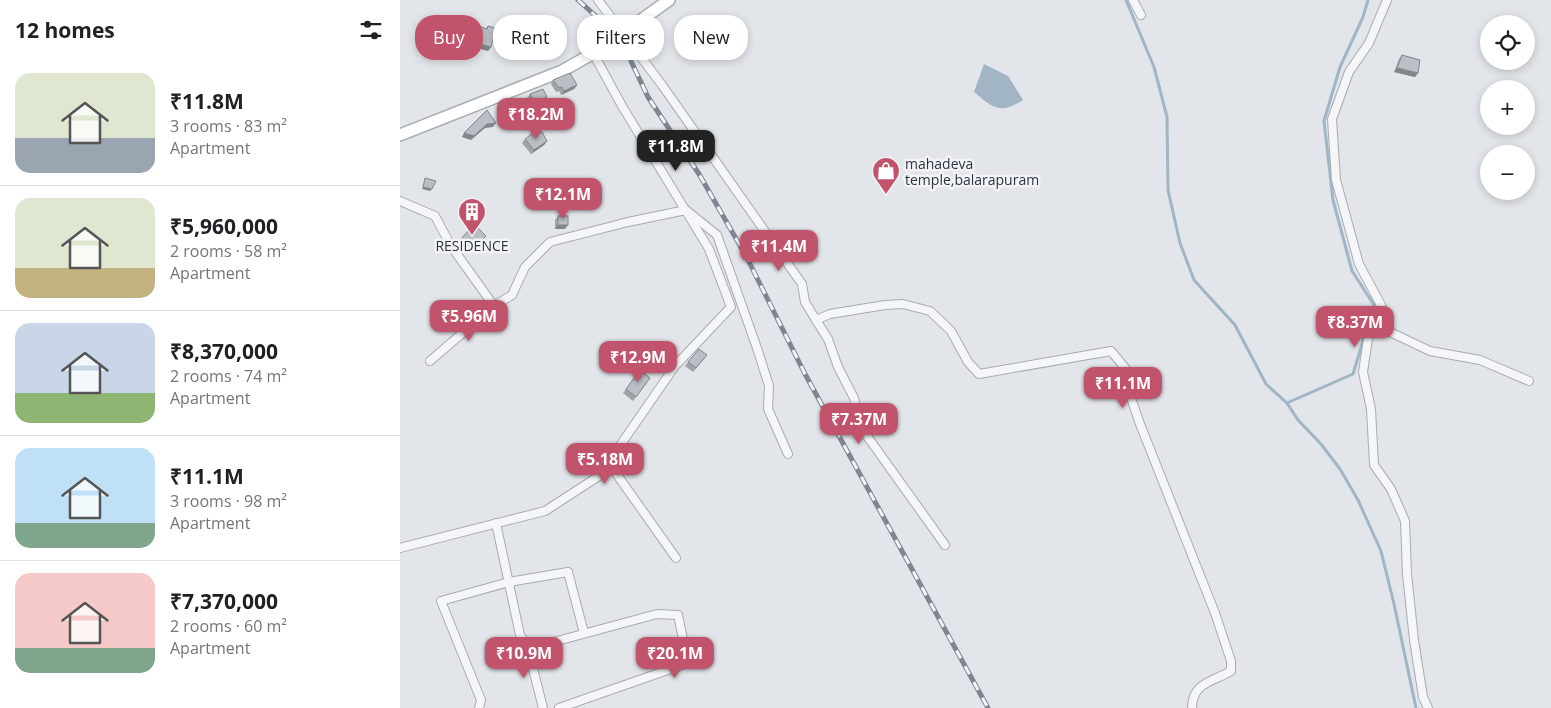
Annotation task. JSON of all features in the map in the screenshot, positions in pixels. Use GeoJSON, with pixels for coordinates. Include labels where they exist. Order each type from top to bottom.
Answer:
{"type":"FeatureCollection","features":[{"type":"Feature","properties":{"kind":"main road"},"geometry":{"type":"LineString","coordinates":[[649,15],[670,0]]}},
{"type":"Feature","properties":{"kind":"main road"},"geometry":{"type":"LineString","coordinates":[[400,135],[562,71],[581,60]]}},
{"type":"Feature","properties":{"kind":"street"},"geometry":{"type":"LineString","coordinates":[[598,0],[609,15]]}},
{"type":"Feature","properties":{"kind":"street"},"geometry":{"type":"LineString","coordinates":[[1133,0],[1140,16]]}},
{"type":"Feature","properties":{"kind":"street"},"geometry":{"type":"LineString","coordinates":[[1387,0],[1369,43],[1349,72],[1332,119],[1336,180],[1359,264],[1381,305],[1368,339],[1363,372],[1371,409],[1374,465],[1391,489],[1405,521],[1407,574],[1414,640],[1423,697],[1428,708]]}},
{"type":"Feature","properties":{"kind":"street"},"geometry":{"type":"LineString","coordinates":[[400,548],[545,510],[599,476],[675,366],[731,307],[709,249],[622,106],[598,60]]}},
{"type":"Feature","properties":{"kind":"street"},"geometry":{"type":"LineString","coordinates":[[643,60],[802,284],[805,302],[828,339],[838,367],[854,398],[862,429],[945,545]]}},
{"type":"Feature","properties":{"kind":"street"},"geometry":{"type":"LineString","coordinates":[[400,201],[435,216],[451,246],[494,306]]}},
{"type":"Feature","properties":{"kind":"street"},"geometry":{"type":"LineString","coordinates":[[430,361],[494,306],[512,295],[525,267],[550,242],[628,222],[686,210],[718,235],[768,386],[768,409],[788,454]]}},
{"type":"Feature","properties":{"kind":"street"},"geometry":{"type":"LineString","coordinates":[[816,320],[830,314],[885,305],[903,304],[930,311],[951,331],[968,362],[979,374],[1111,351],[1126,369],[1128,389],[1140,424],[1215,613],[1232,661],[1231,671],[1195,690],[1192,708]]}},
{"type":"Feature","properties":{"kind":"street"},"geometry":{"type":"LineString","coordinates":[[1374,324],[1430,351],[1480,360],[1529,381]]}},
{"type":"Feature","properties":{"kind":"street"},"geometry":{"type":"LineString","coordinates":[[608,462],[676,558]]}},
{"type":"Feature","properties":{"kind":"street"},"geometry":{"type":"LineString","coordinates":[[496,523],[520,635],[527,645],[544,708]]}},
{"type":"Feature","properties":{"kind":"street"},"geometry":{"type":"LineString","coordinates":[[479,708],[481,700],[441,601],[509,582],[568,572],[584,633]]}},
{"type":"Feature","properties":{"kind":"street"},"geometry":{"type":"LineString","coordinates":[[527,645],[546,644],[657,614],[678,615],[688,663],[559,708]]}},
{"type":"Feature","properties":{"kind":"water"},"geometry":{"type":"Polygon","coordinates":[[[984,64],[1008,76],[1023,100],[1015,105],[997,108],[974,92],[984,64]]]}},
{"type":"Feature","properties":{"kind":"building"},"geometry":{"type":"Polygon","coordinates":[[[488,26],[493,27],[491,47],[483,45],[483,28],[487,29],[488,26]]]}},
{"type":"Feature","properties":{"kind":"building"},"geometry":{"type":"Polygon","coordinates":[[[1402,55],[1420,60],[1418,73],[1397,68],[1402,55]]]}},
{"type":"Feature","properties":{"kind":"building"},"geometry":{"type":"Polygon","coordinates":[[[570,73],[577,85],[564,91],[553,80],[570,73]]]}},
{"type":"Feature","properties":{"kind":"building"},"geometry":{"type":"Polygon","coordinates":[[[543,89],[547,97],[535,103],[530,94],[543,89]]]}},
{"type":"Feature","properties":{"kind":"building"},"geometry":{"type":"Polygon","coordinates":[[[487,110],[496,123],[487,124],[474,136],[464,133],[487,110]]]}},
{"type":"Feature","properties":{"kind":"building"},"geometry":{"type":"Polygon","coordinates":[[[537,130],[542,132],[547,141],[534,150],[525,139],[537,130]]]}},
{"type":"Feature","properties":{"kind":"building"},"geometry":{"type":"Polygon","coordinates":[[[425,178],[436,181],[432,189],[423,187],[425,178]]]}},
{"type":"Feature","properties":{"kind":"building"},"geometry":{"type":"Polygon","coordinates":[[[558,216],[568,216],[568,225],[558,225],[558,216]]]}},
{"type":"Feature","properties":{"kind":"building","name":"RESIDENCE"},"geometry":{"type":"Polygon","coordinates":[[[476,222],[478,228],[486,236],[473,249],[461,239],[476,222]]]}},
{"type":"Feature","properties":{"kind":"building"},"geometry":{"type":"Polygon","coordinates":[[[699,349],[707,355],[696,368],[688,362],[699,349]]]}},
{"type":"Feature","properties":{"kind":"building"},"geometry":{"type":"Polygon","coordinates":[[[640,370],[650,378],[636,397],[626,389],[640,370]]]}},
{"type":"Feature","properties":{"kind":"waterway"},"geometry":{"type":"LineString","coordinates":[[1126,0],[1154,67],[1167,117],[1168,190],[1180,243],[1194,280],[1235,325],[1266,384],[1287,403],[1298,420],[1321,444],[1340,469],[1358,500],[1381,551],[1416,708]]}},
{"type":"Feature","properties":{"kind":"waterway"},"geometry":{"type":"LineString","coordinates":[[1287,403],[1353,374],[1374,305],[1352,271],[1333,200],[1324,121],[1340,67],[1363,17],[1368,0]]}},
{"type":"Feature","properties":{"kind":"railway"},"geometry":{"type":"LineString","coordinates":[[578,0],[620,38],[648,97],[699,174],[746,256],[805,374],[988,708]]}},
{"type":"Feature","properties":{"kind":"place","name":"mahadeva temple,balarapuram"},"geometry":{"type":"Point","coordinates":[886,195]}},
{"type":"Feature","properties":{"kind":"place","name":"RESIDENCE"},"geometry":{"type":"Point","coordinates":[472,236]}}]}
